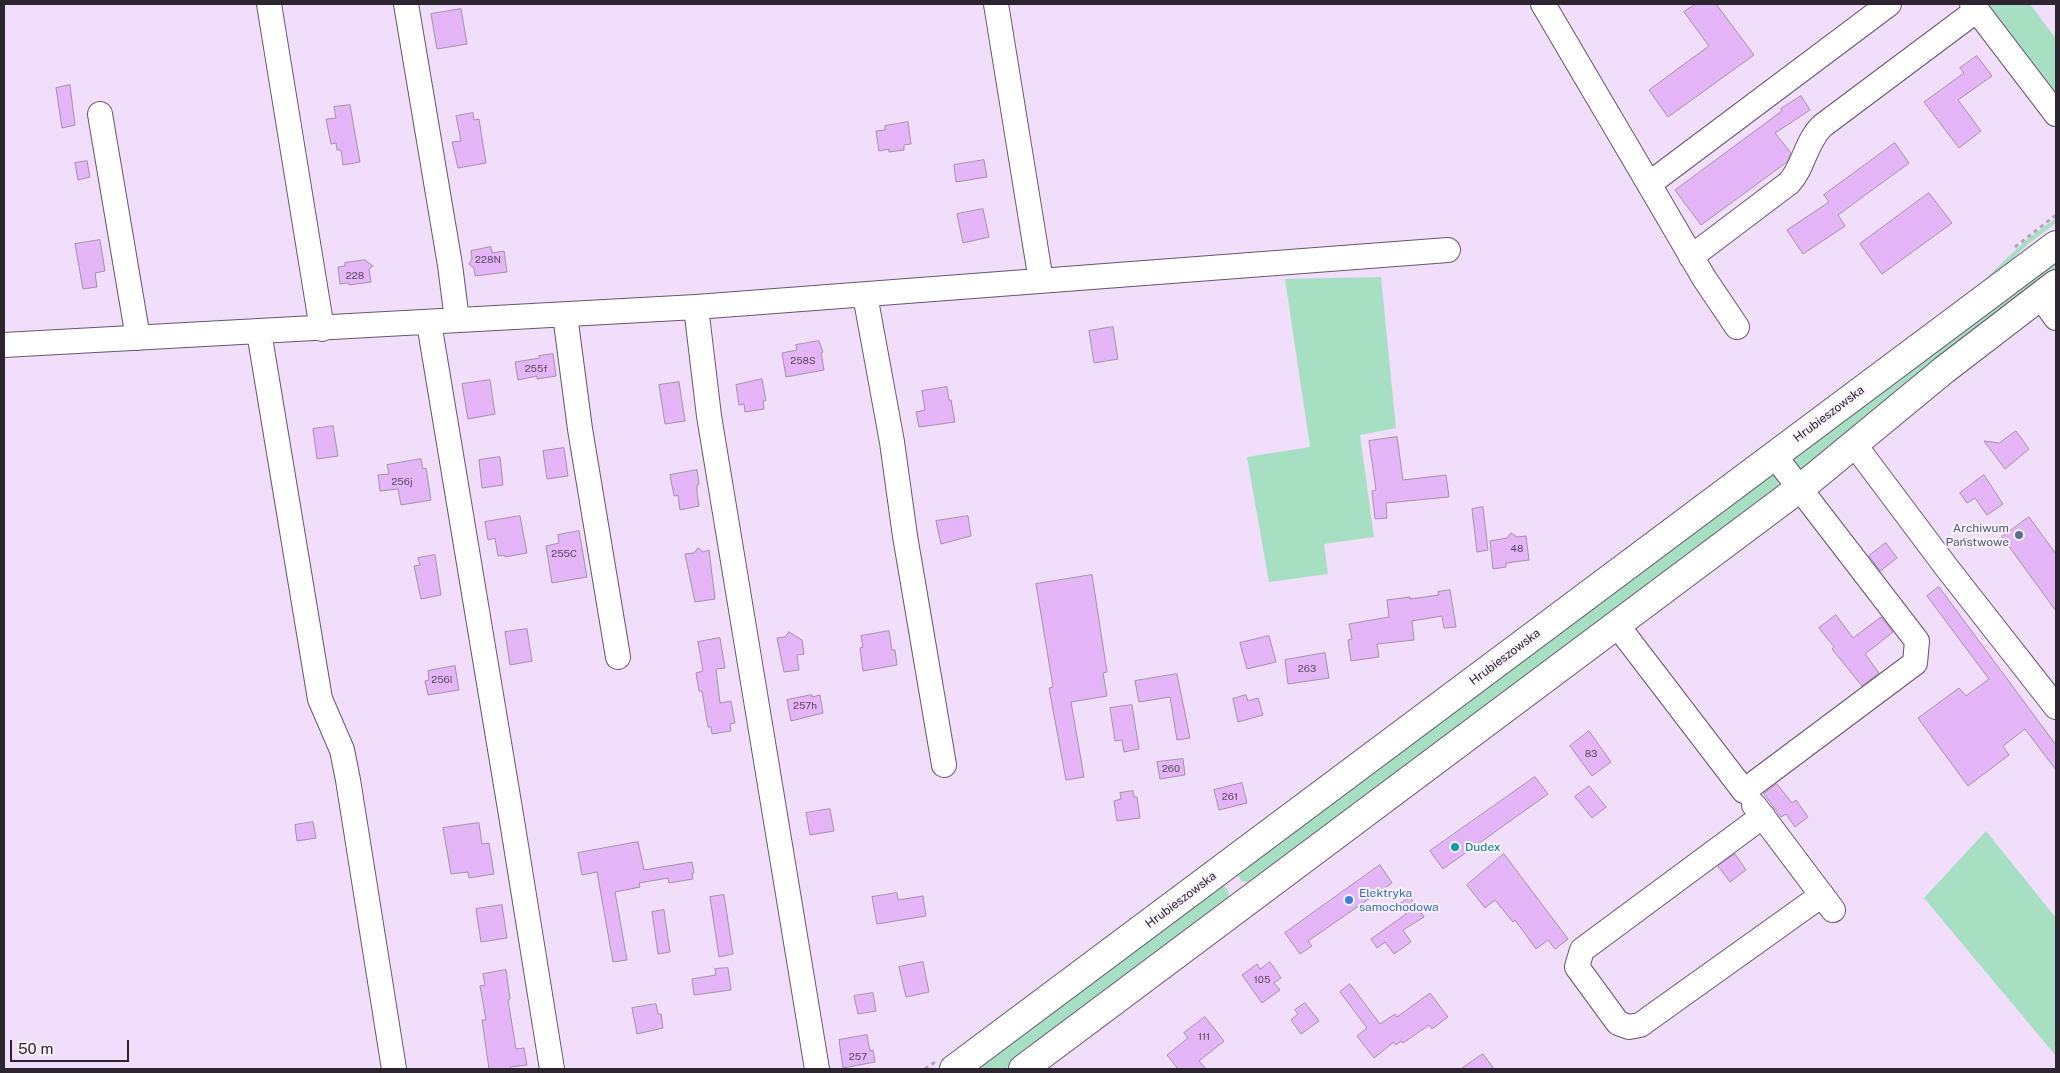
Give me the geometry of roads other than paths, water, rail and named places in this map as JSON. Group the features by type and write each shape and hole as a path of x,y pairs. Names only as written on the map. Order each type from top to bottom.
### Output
{"main road":[{"name":"Hrubieszowska","path":"954,1069 2056,245"},
{"path":"1023,1069 1799,488 1944,370 2048,290"},
{"path":"1222,869 1246,902"}],"street":[{"path":"269,4 322,328"},
{"path":"406,4 450,265 457,320"},
{"path":"996,4 1041,281"},
{"path":"1543,4 1692,257 1737,326"},
{"path":"1649,184 1889,4"},
{"path":"1692,257 1789,183 1795,175 1809,142 1822,126 1975,7 2056,114"},
{"path":"100,114 138,338"},
{"path":"4,345 696,307 1448,250"},
{"path":"2048,290 2056,318"},
{"path":"865,294 892,442 905,536 944,765"},
{"path":"696,307 709,416 817,1069"},
{"path":"565,315 580,428 618,657"},
{"path":"430,323 552,1069"},
{"path":"259,332 320,699 342,750 348,780 394,1069"},
{"path":"1854,444 1947,568 2053,696"},
{"path":"1744,791 1915,663 1916,641 1774,455"},
{"path":"1617,625 1744,791 1763,816 1828,902 1640,1025 1629,1027 1618,1023 1577,967 1582,950 1763,816"}],"place":[{"name":"Archiwum Państwowe","path":"2019,535"},
{"name":"Dudex","path":"1455,847"},
{"name":"Elektryka samochodowa","path":"1349,900"}]}
